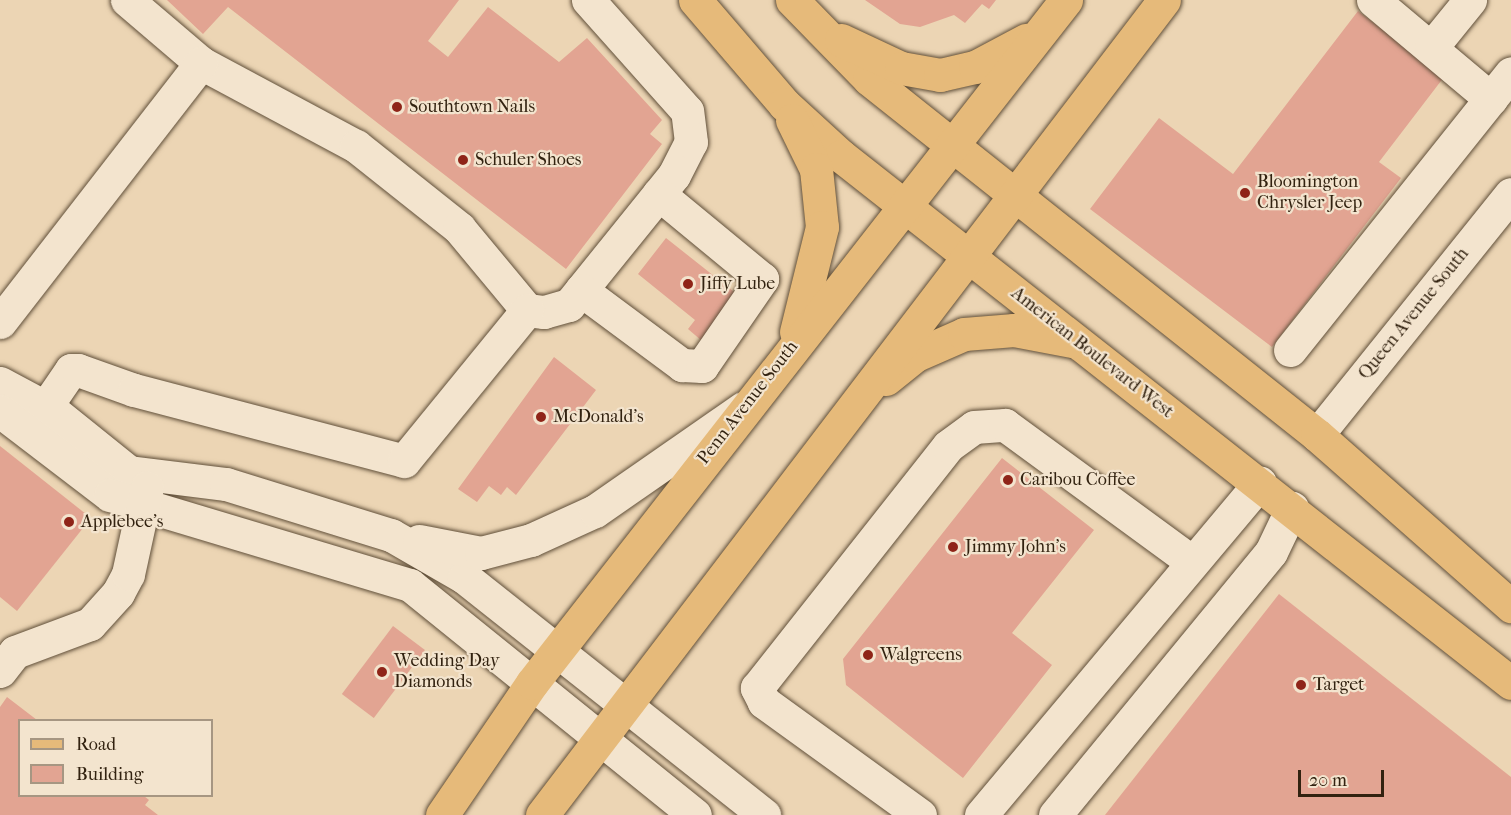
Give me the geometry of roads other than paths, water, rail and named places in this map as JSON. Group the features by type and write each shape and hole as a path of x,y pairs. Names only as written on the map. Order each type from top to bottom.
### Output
{"main road":[{"name":"American Boulevard West","path":"694,0 784,104 902,205 1292,508 1511,683"},
{"path":"792,0 816,28 869,79 1317,435 1511,606"},
{"name":"Penn Avenue South","path":"442,815 532,683 950,143 1066,0"},
{"path":"542,815 1013,192 1164,0"},
{"path":"816,28 901,68 940,75 975,67 1039,33"},
{"path":"784,104 816,169 822,226 793,345"},
{"path":"847,410 914,356 964,334 1014,330 1079,343"}],"street":[{"path":"127,0 201,63 356,146 459,228 527,310 544,312 569,305 659,194 691,142 687,111 588,0"},
{"path":"1373,0 1491,99"},
{"path":"1431,48 1470,0"},
{"path":"0,322 201,63"},
{"path":"1290,350 1511,73"},
{"path":"581,290 682,364 702,366 762,279 659,194"},
{"name":"Queen Avenue South","path":"1317,435 1511,194"},
{"path":"45,408 71,370 78,370 134,390 322,436 404,461 527,310"},
{"path":"0,383 45,408 129,472 146,491 224,525 410,585 695,815"},
{"path":"0,411 110,495 226,484 391,535 481,553 531,540 595,511 745,407"},
{"path":"920,815 764,702 757,688 948,446 974,427 1005,425 1192,562"},
{"path":"981,815 1260,483"},
{"path":"0,671 15,652 70,636 108,606 128,574 146,491"},
{"path":"1055,815 1271,552 1292,508"},
{"path":"391,535 464,577 556,654 764,815"}],"place":[{"name":"Southtown Nails","path":"397,107"},
{"name":"Schuler Shoes","path":"463,160"},
{"name":"Bloomington Chrysler Jeep","path":"1245,193"},
{"name":"Jiffy Lube","path":"688,284"},
{"name":"McDonald's","path":"541,417"},
{"name":"Caribou Coffee","path":"1008,480"},
{"name":"Applebee's","path":"69,522"},
{"name":"Jimmy John's","path":"953,547"},
{"name":"Walgreens","path":"868,655"},
{"name":"Wedding Day Diamonds","path":"382,672"},
{"name":"Target","path":"1301,685"}]}
